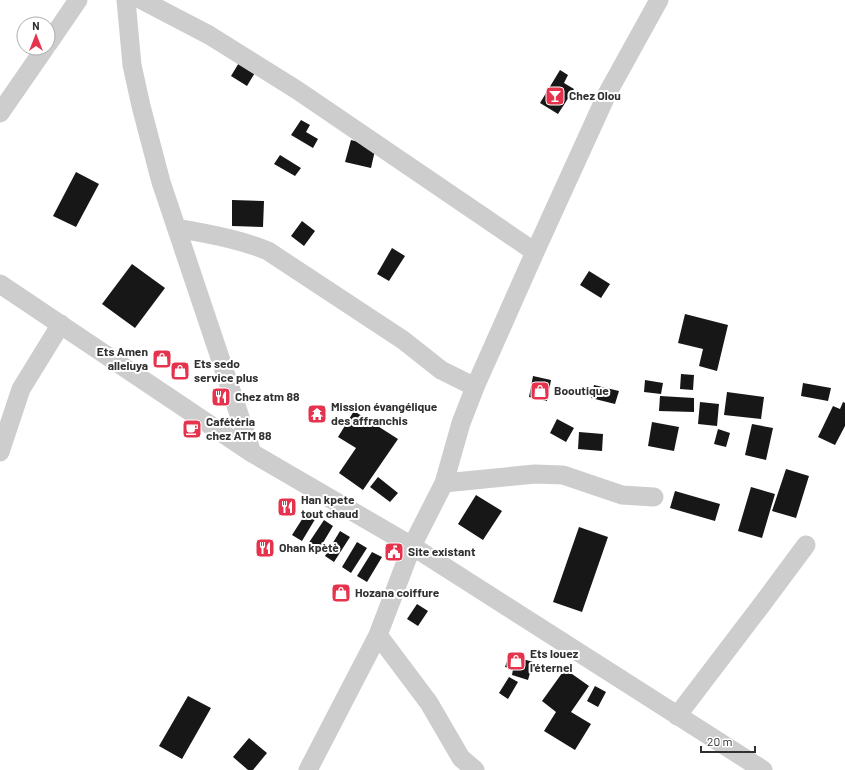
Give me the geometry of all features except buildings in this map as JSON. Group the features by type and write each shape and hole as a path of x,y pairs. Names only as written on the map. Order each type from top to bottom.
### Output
{"street":[{"path":"56,32 78,0"},
{"path":"126,0 132,65 161,182 252,453"},
{"path":"142,0 209,36 297,90 534,252"},
{"path":"308,770 378,635 412,546 444,483 461,423 475,387 534,252 607,94 659,0"},
{"path":"0,113 39,56"},
{"path":"177,228 228,238 268,251 403,340 441,370 475,387"},
{"path":"0,284 252,453 412,546 553,634 762,770"},
{"path":"0,452 5,441 21,389 61,324"},
{"path":"444,483 535,474 562,475 622,495 654,497"},
{"path":"677,716 763,604 806,545"},
{"path":"378,635 429,702 461,758 475,770"}],"place":[{"name":"Chez Olou","path":"555,96"},
{"name":"Ets Amen alleluya","path":"162,359"},
{"name":"Ets sedo service plus","path":"180,371"},
{"name":"Booutique","path":"540,391"},
{"name":"Chez atm 88","path":"221,397"},
{"name":"Mission évangélique des affranchis","path":"317,414"},
{"name":"Cafétéria chez ATM 88","path":"192,429"},
{"name":"Han kpete tout chaud","path":"287,507"},
{"name":"Ohan kpètè","path":"265,548"},
{"name":"Site existant","path":"394,552"},
{"name":"Hozana coiffure","path":"341,593"},
{"name":"Ets louez l'éternel","path":"516,661"}]}
